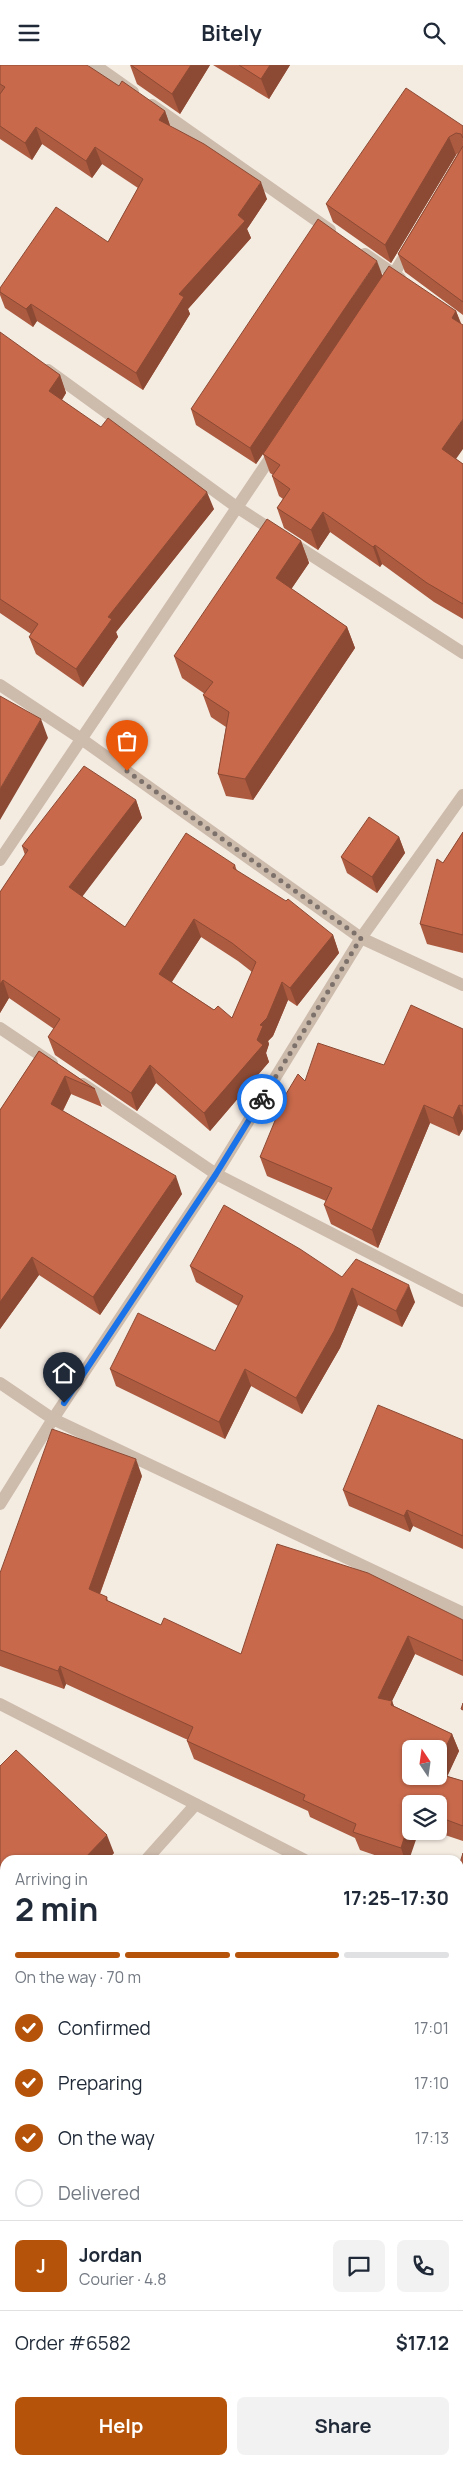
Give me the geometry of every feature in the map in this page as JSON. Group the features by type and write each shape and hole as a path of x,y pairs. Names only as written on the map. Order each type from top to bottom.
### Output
{"street":[{"path":"95,65 338,235"},
{"path":"378,299 414,241"},
{"path":"354,246 409,285"},
{"path":"40,364 238,508 463,653"},
{"path":"0,860 80,738 281,443"},
{"path":"0,685 80,738 361,938 463,985"},
{"path":"0,1504 53,1419 216,1174 361,938 463,795"},
{"path":"0,1028 216,1174 463,1301"},
{"path":"0,1383 53,1419 463,1613"},
{"path":"0,1704 295,1855"},
{"path":"151,1855 196,1805"}],"building":[{"path":"0,65 87,65 119,86 122,81 165,111 159,120 204,144 261,182 238,215 245,221 179,294 184,297 136,373 31,304 26,309 0,292 0,288 56,207 108,242 143,179 95,147 86,161 36,127 25,143 0,126 0,94 5,87 0,84"},
{"path":"131,65 191,65 172,94"},
{"path":"239,65 270,65 261,79"},
{"path":"406,88 463,126 463,138 461,134 456,133 449,137 385,245 326,204"},
{"path":"463,146 463,302 398,254"},
{"path":"318,219 377,261 250,448 191,409"},
{"path":"389,266 456,311 452,318 463,325 463,419 442,449 463,464 463,604 427,583 375,545 373,547 323,512 311,530 277,508 290,489 272,476 280,465 263,454"},
{"path":"0,332 60,375 49,391 101,427 108,418 207,492 108,617 112,619 76,669 29,637 38,624 0,599"},
{"path":"267,519 301,541 276,578 347,627 245,779 218,774 229,712 203,695 213,682 174,656"},
{"path":"0,696 41,719 0,789"},
{"path":"84,766 136,800 69,887 125,927 186,833 235,865 233,868 286,901 288,899 333,935 290,988 282,982 267,1018 260,1025 263,1026 257,1040 263,1045 204,1113 150,1065 131,1093 48,1037 60,1019 3,980 0,984 0,892 28,850 22,846","holes":["194,919 232,943 256,962 232,1018 218,1006 214,1010 159,974"]},
{"path":"369,817 399,837 372,877 341,857"},
{"path":"463,832 463,935 420,924 437,859 443,863"},
{"path":"411,1005 463,1029 463,1106 459,1105 453,1118 424,1105 372,1230 324,1205 332,1188 260,1157 286,1094 298,1074 305,1081 318,1043 384,1065"},
{"path":"39,1051 95,1089 65,1076 51,1104 176,1176 93,1297 32,1257 0,1302 0,1110"},
{"path":"224,1205 300,1249 342,1277 356,1259 409,1285 396,1311 352,1288 334,1331 296,1398 245,1369 219,1422 110,1369 138,1313 215,1351 243,1296 190,1266"},
{"path":"378,1405 463,1440 463,1536 407,1510 404,1516 343,1490"},
{"path":"52,1429 136,1459 89,1589 107,1597 106,1600 161,1625 164,1618 241,1654 277,1544 368,1573 463,1620 463,1661 408,1636 378,1698 392,1701 391,1705 452,1734 448,1743 448,1740 402,1740 402,1785 448,1785 448,1777 463,1781 463,1826 447,1820 447,1795 402,1795 404,1840 401,1848 353,1832 356,1824 303,1800 305,1795 187,1741 193,1727 60,1666 58,1671 0,1650 0,1573"},
{"path":"16,1750 107,1835 88,1855 0,1855 0,1766"}],"way so far":[{"path":"127,771 361,938 262,1099"}],"route":[{"path":"64,1403 216,1174 262,1099"}]}
